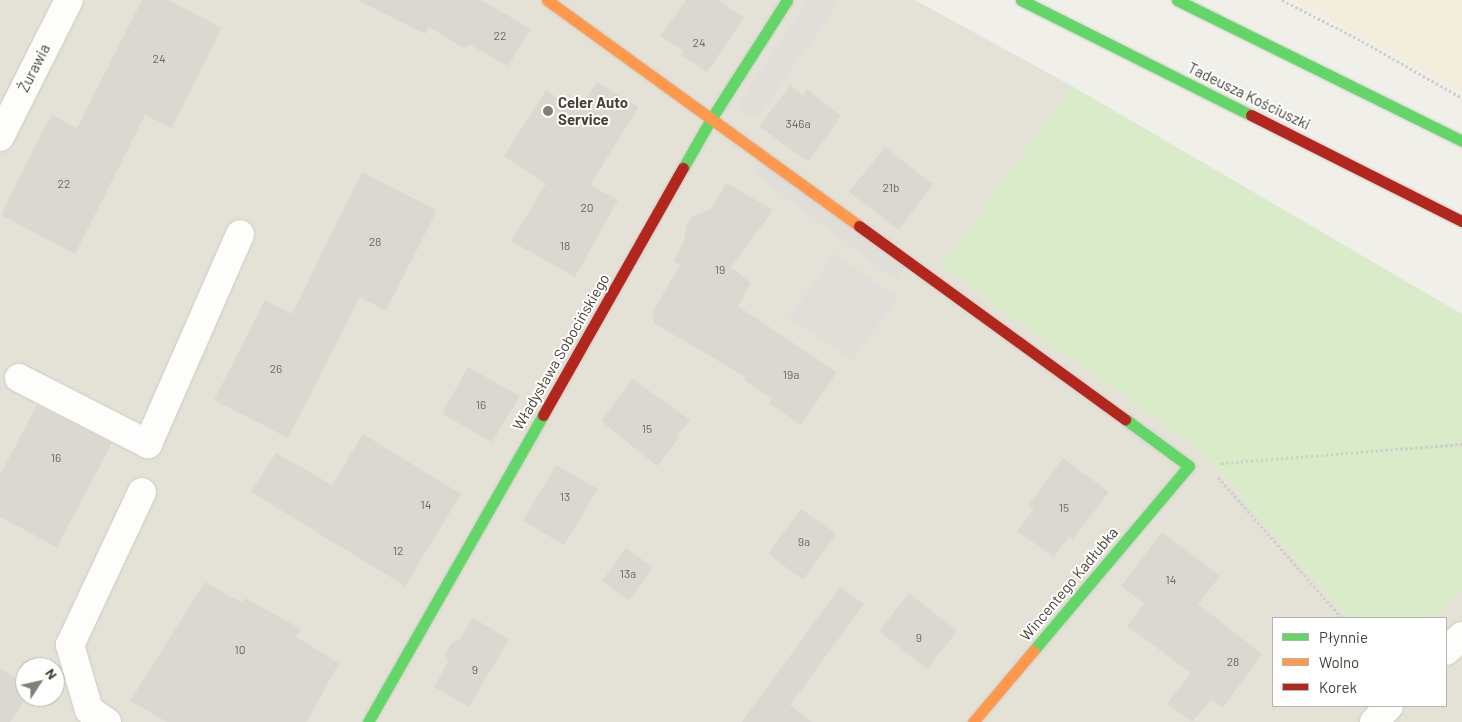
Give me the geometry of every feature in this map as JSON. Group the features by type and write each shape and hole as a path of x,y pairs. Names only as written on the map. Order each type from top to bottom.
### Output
{"street":[{"name":"Żurawia","path":"0,137 69,0"},
{"path":"547,0 1189,466"},
{"name":"Władysława Sobocińskiego","path":"368,722 711,119 787,0"},
{"name":"Tadeusza Kościuszki","path":"1021,0 1462,221"},
{"path":"1177,0 1204,8 1462,142"},
{"path":"18,378 148,444 240,234"},
{"name":"Wincentego Kadłubka","path":"973,722 1189,466"},
{"path":"107,722 89,710 70,645 142,492"},
{"path":"1447,650 1462,636"},
{"path":"1374,722 1388,707"}],"path":[{"path":"1282,0 1362,41 1462,98"},
{"path":"1189,466 1462,444"},
{"path":"1207,464 1341,617"}],"shaded area":[{"path":"0,0 915,0 1072,86 941,267 1199,449 1348,617 1272,617 1272,707 1447,707 1447,617 1434,617 1462,590 1462,722 0,722"},
{"path":"808,0 841,0 756,119 737,108"},
{"path":"1293,0 1462,0 1462,92 1314,10"},
{"path":"762,160 904,267 895,279 752,172"},
{"path":"834,253 897,297 853,361 789,318"}],"green space":[{"path":"1072,86 1462,314 1462,590 1434,617 1348,617 1199,449 941,267"}],"building":[{"path":"142,0 168,0 222,28 172,128 145,115 75,254 1,215 51,115 77,128"},
{"path":"357,0 481,0 531,29 508,66 469,44 466,49 429,27 425,34"},
{"path":"686,0 718,0 744,18 707,72 681,55 683,51 660,36"},
{"path":"597,82 639,107 590,185 618,200 575,277 511,241 546,184 504,156 546,90 578,112"},
{"path":"790,86 803,95 807,89 841,116 808,162 759,126"},
{"path":"885,147 933,184 899,230 849,192"},
{"path":"362,172 437,210 386,311 360,297 288,438 214,400 265,300 292,314"},
{"path":"726,183 773,210 731,267 751,283 738,306 837,372 801,425 769,403 772,399 744,380 746,377 655,324 652,313 680,265 673,261 683,244 687,223 693,216 711,209"},
{"path":"468,367 520,396 492,442 442,414"},
{"path":"633,379 690,420 677,436 679,438 657,466 601,421"},
{"path":"37,405 112,443 57,547 0,517 0,475"},
{"path":"363,434 461,494 405,586 251,492 276,453 332,485"},
{"path":"1063,458 1109,492 1073,539 1069,536 1054,557 1017,531 1034,509 1028,506"},
{"path":"556,465 598,489 564,545 523,521"},
{"path":"801,509 836,534 803,580 768,554"},
{"path":"1162,532 1220,576 1198,604 1262,654 1223,708 1212,699 1192,722 1167,704 1191,673 1127,626 1144,603 1121,586"},
{"path":"626,548 653,567 629,601 602,581"},
{"path":"205,582 242,603 245,598 301,629 296,637 339,663 307,722 167,722 130,701"},
{"path":"840,587 864,604 790,705 812,722 742,722"},
{"path":"909,593 957,631 927,669 879,631"},
{"path":"473,618 509,639 469,707 434,687 448,662 445,654 452,642 459,640"},
{"path":"0,668 15,678 15,707 20,707 10,722 0,722"}],"traffic: fast":[{"path":"683,168 711,119 787,0"},
{"path":"1021,0 1251,115"},
{"path":"1177,0 1462,141"},
{"path":"368,722 543,415"},
{"path":"1033,651 1189,466 1125,419"}],"traffic: slow":[{"path":"547,0 859,226"},
{"path":"973,722 1033,651"}],"traffic: jam":[{"path":"1251,115 1462,221"},
{"path":"543,415 683,168"},
{"path":"859,226 1125,419"}],"place":[{"name":"Celer Auto Service","path":"548,111"}]}
